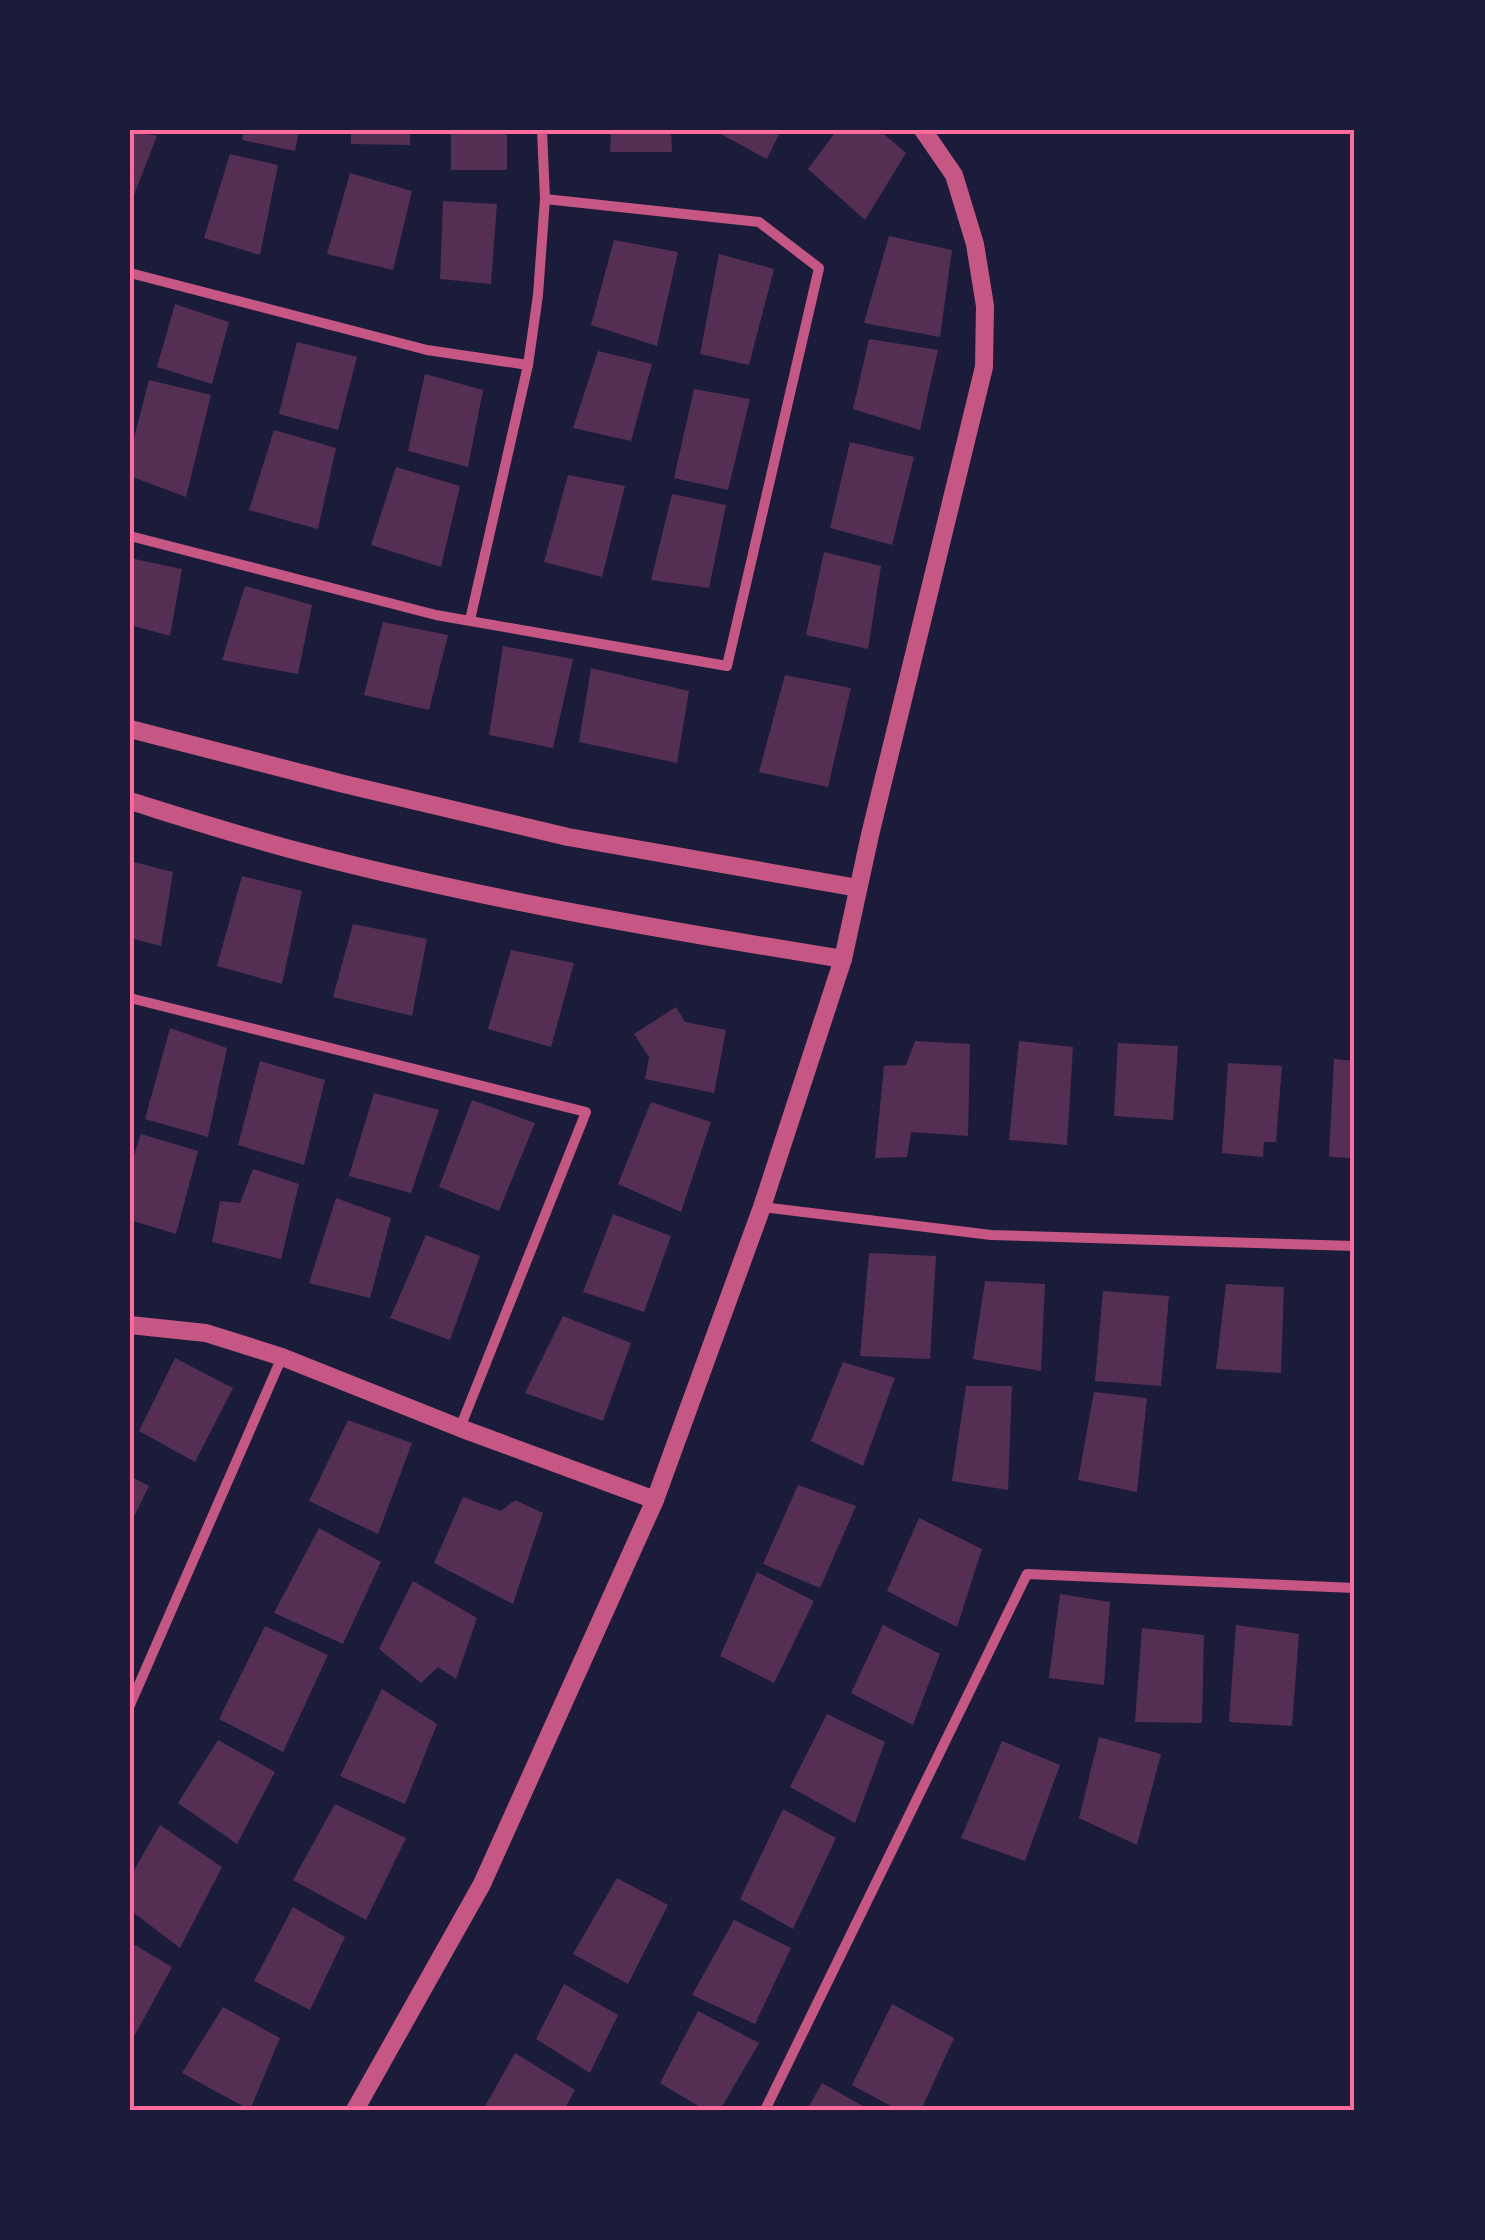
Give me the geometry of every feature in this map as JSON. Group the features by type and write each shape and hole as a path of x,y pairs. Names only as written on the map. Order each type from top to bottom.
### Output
{"street":[{"path":"470,620 528,365 545,199 542,130"},
{"path":"354,2110 482,1884 654,1500 762,1208 843,959 984,368 984,306 975,244 954,175 923,130"},
{"path":"130,536 436,614 727,666 819,268 758,222 545,199"},
{"path":"130,273 427,350 528,365"},
{"path":"130,729 568,837 858,888"},
{"path":"130,802 305,853 496,896 843,959"},
{"path":"130,998 586,1112 460,1428"},
{"path":"762,1208 991,1235 1355,1246"},
{"path":"130,1325 206,1333 282,1357 654,1500"},
{"path":"130,1705 282,1357"},
{"path":"764,2110 1027,1574 1355,1588"}],"building":[{"path":"130,130 157,136 130,205"},
{"path":"244,130 299,130 295,151 242,140"},
{"path":"351,130 410,130 410,145 351,144"},
{"path":"451,130 507,130 507,170 451,170"},
{"path":"611,130 671,130 672,152 610,152"},
{"path":"713,130 781,130 767,159"},
{"path":"837,130 879,130 906,153 865,220 808,169"},
{"path":"230,154 278,165 260,255 204,238"},
{"path":"350,173 412,191 393,270 327,254"},
{"path":"443,201 497,204 491,284 440,279"},
{"path":"889,236 952,250 940,337 864,323"},
{"path":"614,240 678,252 657,346 591,325"},
{"path":"719,254 774,269 749,365 700,354"},
{"path":"175,304 229,322 212,384 157,367"},
{"path":"869,339 938,350 920,430 853,409"},
{"path":"297,342 357,357 338,430 279,414"},
{"path":"598,351 652,364 631,441 573,428"},
{"path":"425,374 483,390 468,467 408,451"},
{"path":"149,380 211,395 186,497 130,476 130,453"},
{"path":"694,389 750,399 728,490 674,478"},
{"path":"274,430 336,448 318,529 249,510"},
{"path":"850,442 914,457 892,545 830,528"},
{"path":"396,467 460,486 441,567 371,545"},
{"path":"568,475 625,486 602,577 544,562"},
{"path":"672,494 726,505 709,588 651,580"},
{"path":"824,552 881,566 868,649 806,635"},
{"path":"130,558 182,569 170,636 130,625"},
{"path":"245,586 312,605 298,674 222,660"},
{"path":"383,622 448,635 429,710 364,695"},
{"path":"503,646 573,659 553,748 489,735"},
{"path":"591,668 689,691 677,763 579,742"},
{"path":"785,675 851,688 828,787 759,772"},
{"path":"130,861 173,872 161,946 130,938"},
{"path":"242,876 302,891 282,984 217,966"},
{"path":"353,924 427,939 412,1016 333,997"},
{"path":"511,950 574,963 551,1047 488,1029"},
{"path":"676,1007 685,1022 726,1030 714,1093 645,1079 649,1057 634,1034"},
{"path":"170,1028 227,1048 208,1137 145,1119"},
{"path":"915,1041 970,1044 968,1136 911,1132 907,1157 875,1158 884,1066 906,1065"},
{"path":"1019,1041 1073,1047 1067,1145 1009,1140"},
{"path":"1118,1043 1178,1046 1173,1120 1114,1116"},
{"path":"1334,1059 1355,1061 1355,1158 1329,1157"},
{"path":"260,1061 325,1080 304,1165 238,1145"},
{"path":"1228,1063 1282,1066 1276,1142 1264,1142 1263,1157 1222,1153"},
{"path":"374,1093 439,1110 411,1193 349,1176"},
{"path":"472,1100 535,1123 499,1211 439,1187"},
{"path":"651,1102 711,1122 681,1212 618,1184"},
{"path":"141,1134 198,1151 176,1234 130,1220 130,1167"},
{"path":"253,1169 299,1184 281,1259 212,1242 220,1201 240,1203"},
{"path":"336,1198 391,1218 370,1298 309,1283"},
{"path":"613,1214 671,1236 644,1312 583,1292"},
{"path":"426,1235 480,1256 450,1340 390,1318"},
{"path":"869,1253 936,1256 930,1359 860,1356"},
{"path":"985,1281 1045,1284 1041,1371 973,1359"},
{"path":"1226,1284 1284,1287 1281,1373 1216,1369"},
{"path":"1103,1291 1169,1296 1161,1386 1095,1381"},
{"path":"563,1316 631,1343 603,1421 525,1393"},
{"path":"175,1358 233,1388 195,1462 139,1431"},
{"path":"843,1362 895,1378 863,1466 811,1441"},
{"path":"966,1386 1012,1386 1008,1490 952,1481"},
{"path":"1094,1392 1147,1398 1137,1492 1078,1480"},
{"path":"348,1420 412,1443 378,1534 309,1501"},
{"path":"130,1476 149,1486 130,1525"},
{"path":"798,1485 856,1506 820,1588 763,1564"},
{"path":"463,1497 501,1511 515,1500 543,1513 513,1604 434,1563"},
{"path":"919,1518 982,1549 957,1627 887,1591"},
{"path":"319,1528 381,1562 343,1644 274,1613"},
{"path":"757,1572 814,1601 774,1683 720,1656"},
{"path":"413,1581 477,1618 456,1679 438,1667 421,1683 379,1649"},
{"path":"1060,1594 1110,1602 1104,1685 1049,1678"},
{"path":"883,1625 940,1654 913,1725 851,1693"},
{"path":"1236,1625 1299,1634 1292,1726 1229,1722"},
{"path":"265,1626 328,1655 283,1752 219,1719"},
{"path":"1142,1628 1204,1635 1202,1723 1135,1722"},
{"path":"382,1689 437,1724 405,1804 340,1776"},
{"path":"827,1714 885,1742 855,1823 790,1787"},
{"path":"1099,1737 1161,1754 1137,1845 1079,1818"},
{"path":"218,1740 275,1772 237,1844 178,1803"},
{"path":"1002,1741 1060,1765 1025,1861 961,1838"},
{"path":"335,1804 406,1838 366,1920 293,1880"},
{"path":"783,1809 836,1838 793,1929 740,1899"},
{"path":"160,1825 222,1867 180,1948 130,1910 130,1877"},
{"path":"617,1878 668,1905 628,1984 573,1954"},
{"path":"293,1907 345,1937 310,2010 254,1981"},
{"path":"734,1920 791,1948 755,2024 692,1995"},
{"path":"130,1942 172,1967 130,2044"},
{"path":"564,1984 618,2015 590,2073 536,2039"},
{"path":"892,2004 954,2038 921,2110 898,2110 852,2085"},
{"path":"223,2007 280,2038 250,2110 182,2073"},
{"path":"698,2011 759,2043 720,2110 705,2110 660,2083"},
{"path":"515,2053 575,2090 564,2110 483,2110"},
{"path":"822,2083 870,2110 807,2110"}]}
